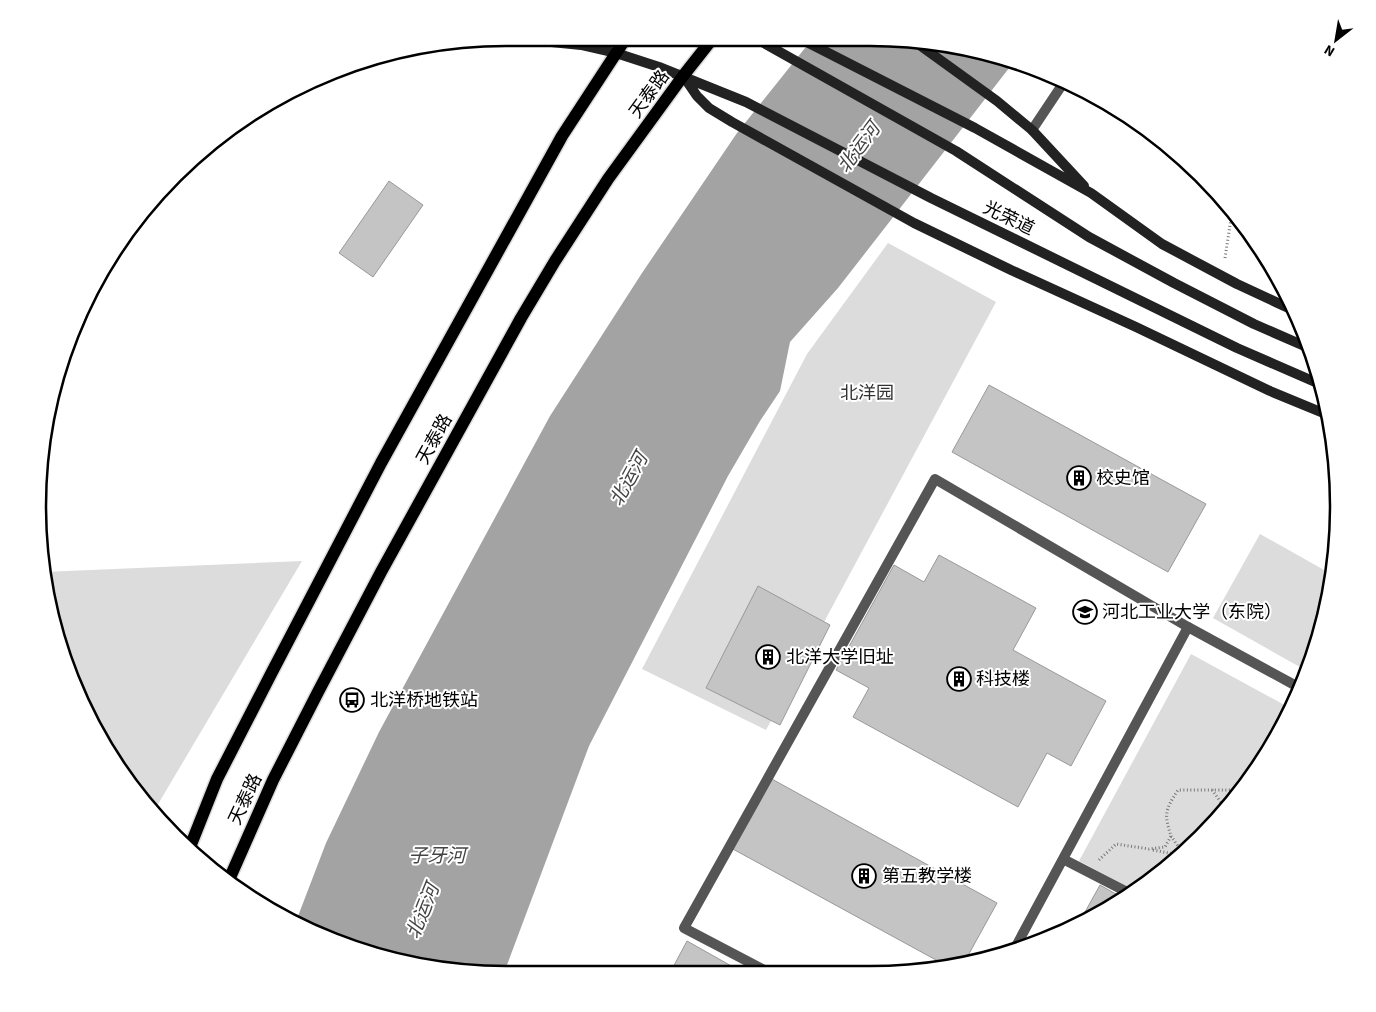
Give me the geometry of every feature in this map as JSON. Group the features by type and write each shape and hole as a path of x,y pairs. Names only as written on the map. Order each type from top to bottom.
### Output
{"main road":[{"name":"光荣道","path":"585,46 616,53 683,76 746,102 931,198 1237,348 1312,381"},
{"name":"天泰路","path":"192,842 217,779 381,463 539,176 562,136 621,46"},
{"name":"天泰路","path":"231,875 273,780 318,692 381,572 521,318 608,179 707,46"},
{"name":"光荣道","path":"768,46 956,152 1089,237 1183,288 1254,324 1300,344"},
{"path":"816,46 975,128 1091,193 1162,244 1283,305"},
{"path":"926,50 997,101 1032,130 1091,193"},
{"path":"683,76 697,96 710,108 914,223 1010,270 1136,326 1270,391 1320,412"}],"street":[{"path":"1032,130 1060,88"},
{"path":"757,966 684,928 935,479 1188,627 1294,685"},
{"path":"1019,941 1188,627"},
{"path":"1063,859 1122,890"}],"path":[{"path":"1222,276 1231,221"},
{"path":"1178,847 1171,836 1166,821 1168,805 1178,790 1232,790"},
{"path":"1212,790 1221,803"},
{"path":"1149,850 1166,847 1171,836"},
{"path":"1088,872 1116,844 1171,854"}],"green space":[{"name":"北洋园","path":"888,243 996,302 766,730 642,669 807,354"},
{"path":"1260,534 1325,571 1314,625 1300,667 1213,618"},
{"path":"302,561 157,806 141,786 108,736 81,682 62,625 51,572"},
{"path":"1191,654 1284,705 1268,736 1235,786 1195,831 1150,871 1127,886 1079,861"}],"water":[{"name":"子牙河","path":"807,46 870,46 930,50 960,55 1009,68 838,288 790,342 780,391 728,476 589,746 507,966 446,962 387,950 330,931 298,916 326,843 379,732 550,416 642,273 737,133"}],"building":[{"path":"389,181 423,205 373,277 339,253"},
{"name":"校史馆","path":"989,385 1206,504 1168,572 952,452"},
{"name":"科技楼","path":"939,555 1036,608 1013,650 1106,701 1071,766 1047,753 1018,807 853,717 869,688 836,670 894,565 924,582"},
{"name":"北洋大学旧址","path":"758,586 830,625 780,725 706,688"},
{"name":"第五教学楼","path":"770,778 997,903 968,955 937,961 731,848"},
{"path":"1100,885 1116,894 1100,904 1085,912"},
{"path":"687,941 731,966 674,966"}],"place":[{"name":"校史馆","path":"1079,478"},
{"name":"河北工业大学（东院）","path":"1085,612"},
{"name":"北洋大学旧址","path":"768,657"},
{"name":"科技楼","path":"959,679"},
{"name":"北洋桥地铁站","path":"352,700"},
{"name":"第五教学楼","path":"864,876"}],"water label":[{"name":"北运河","path":"858,147"},
{"name":"北运河","path":"628,479"},
{"name":"北运河","path":"422,911"}]}
